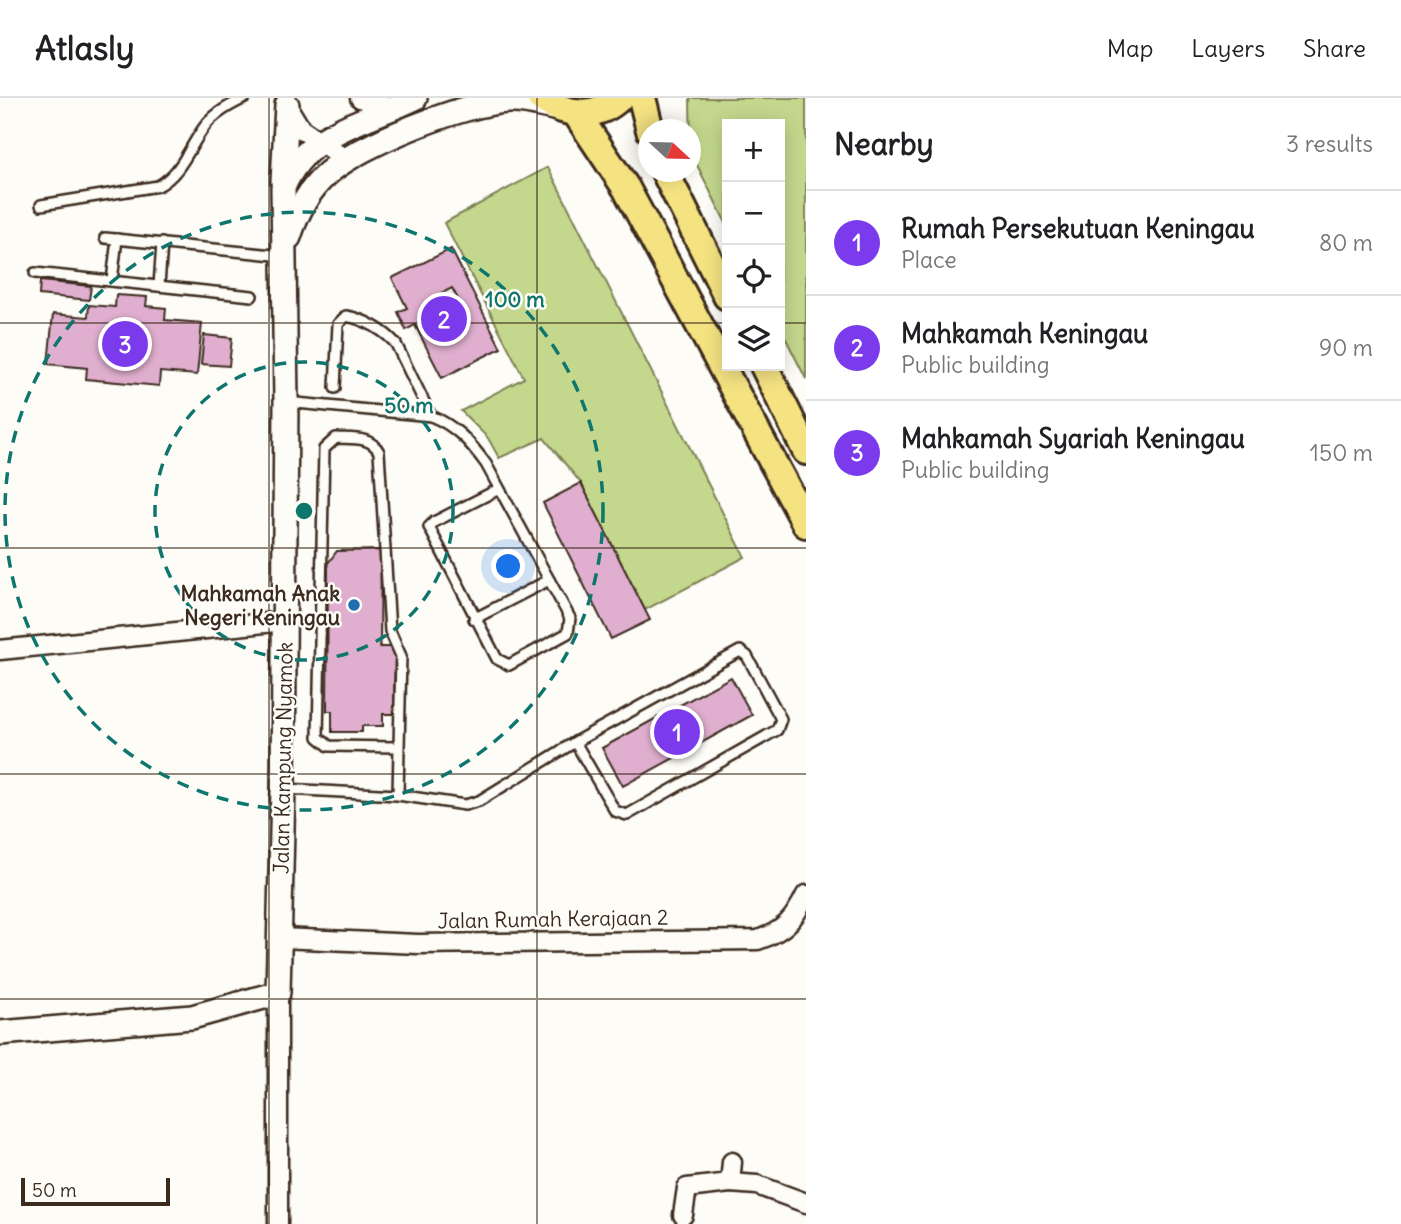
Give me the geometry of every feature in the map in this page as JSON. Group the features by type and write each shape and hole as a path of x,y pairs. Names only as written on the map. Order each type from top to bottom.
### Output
{"main road":[{"path":"558,107 596,112 619,98"},
{"path":"642,98 647,119"},
{"path":"558,107 626,188 806,524"},
{"path":"670,182 722,286"},
{"path":"766,371 806,451"}],"street":[{"path":"363,98 394,108"},
{"path":"283,188 293,165 317,142 415,98"},
{"path":"285,101 301,129 348,161"},
{"name":"Jalan Kampung Nyamok","path":"278,1224 278,993 285,621 285,101"},
{"name":"Jalan Kampung Nyamok","path":"285,253 303,202 328,173 348,161 402,133 479,105 521,101 558,107"},
{"path":"0,650 285,621"},
{"name":"Jalan Rumah Kerajaan 2","path":"280,938 418,944 758,940 778,933 790,923 806,895"},
{"path":"0,1033 192,1017 278,993"},
{"path":"730,1184 732,1163"},
{"path":"683,1215 687,1188 730,1184 757,1185 806,1203"}],"lane":[{"path":"41,205 158,186 171,179 207,123 226,107 245,98"},
{"path":"105,238 285,253"},
{"path":"112,281 117,239"},
{"path":"159,286 162,243"},
{"path":"35,273 252,296"},
{"path":"335,388 338,324 340,319 346,316 355,317 387,334 396,344 431,416"},
{"path":"286,402 431,416 457,430 470,441 486,464 570,618 568,633 509,665 497,659 474,619 429,527 499,489"},
{"path":"397,747 329,746 318,737 324,449 336,438 367,440 376,445 379,452 390,631 401,656 398,796"},
{"path":"474,619 549,580"},
{"path":"283,789 398,796 465,805 491,794 575,742 740,651 747,656 781,719 777,730 627,815 615,811 575,742"}],"green space":[{"path":"690,98 806,98 806,379 785,337 785,119 722,119 722,215 701,173 701,119 690,119"},
{"path":"548,167 745,557 645,610 581,483 544,438 499,458 488,438 461,411 524,378 444,223"}],"building":[{"path":"451,249 501,348 442,378 415,325 406,330 398,312 407,308 392,278","holes":["452,288 460,303 444,311 436,296"]},
{"path":"40,281 91,286 89,300 39,295"},
{"path":"116,295 147,297 146,306 166,308 165,320 202,323 197,375 160,372 159,386 86,379 87,368 48,364 53,314 88,317 89,305 115,307"},
{"path":"204,335 232,338 229,366 201,364"},
{"path":"581,483 650,620 611,639 543,503"},
{"name":"Mahkamah Anak Negeri Keningau","path":"381,550 380,647 395,647 394,714 383,714 383,726 362,726 362,732 332,732 332,711 327,711 328,563 337,551"},
{"path":"731,677 752,715 623,786 602,748"}],"place":[{"name":"Mahkamah Keningau","path":"444,319"},
{"name":"Mahkamah Syariah Keningau","path":"125,344"},
{"name":"Mahkamah Anak Negeri Keningau","path":"354,605"},
{"name":"Rumah Persekutuan Keningau","path":"677,732"}]}
